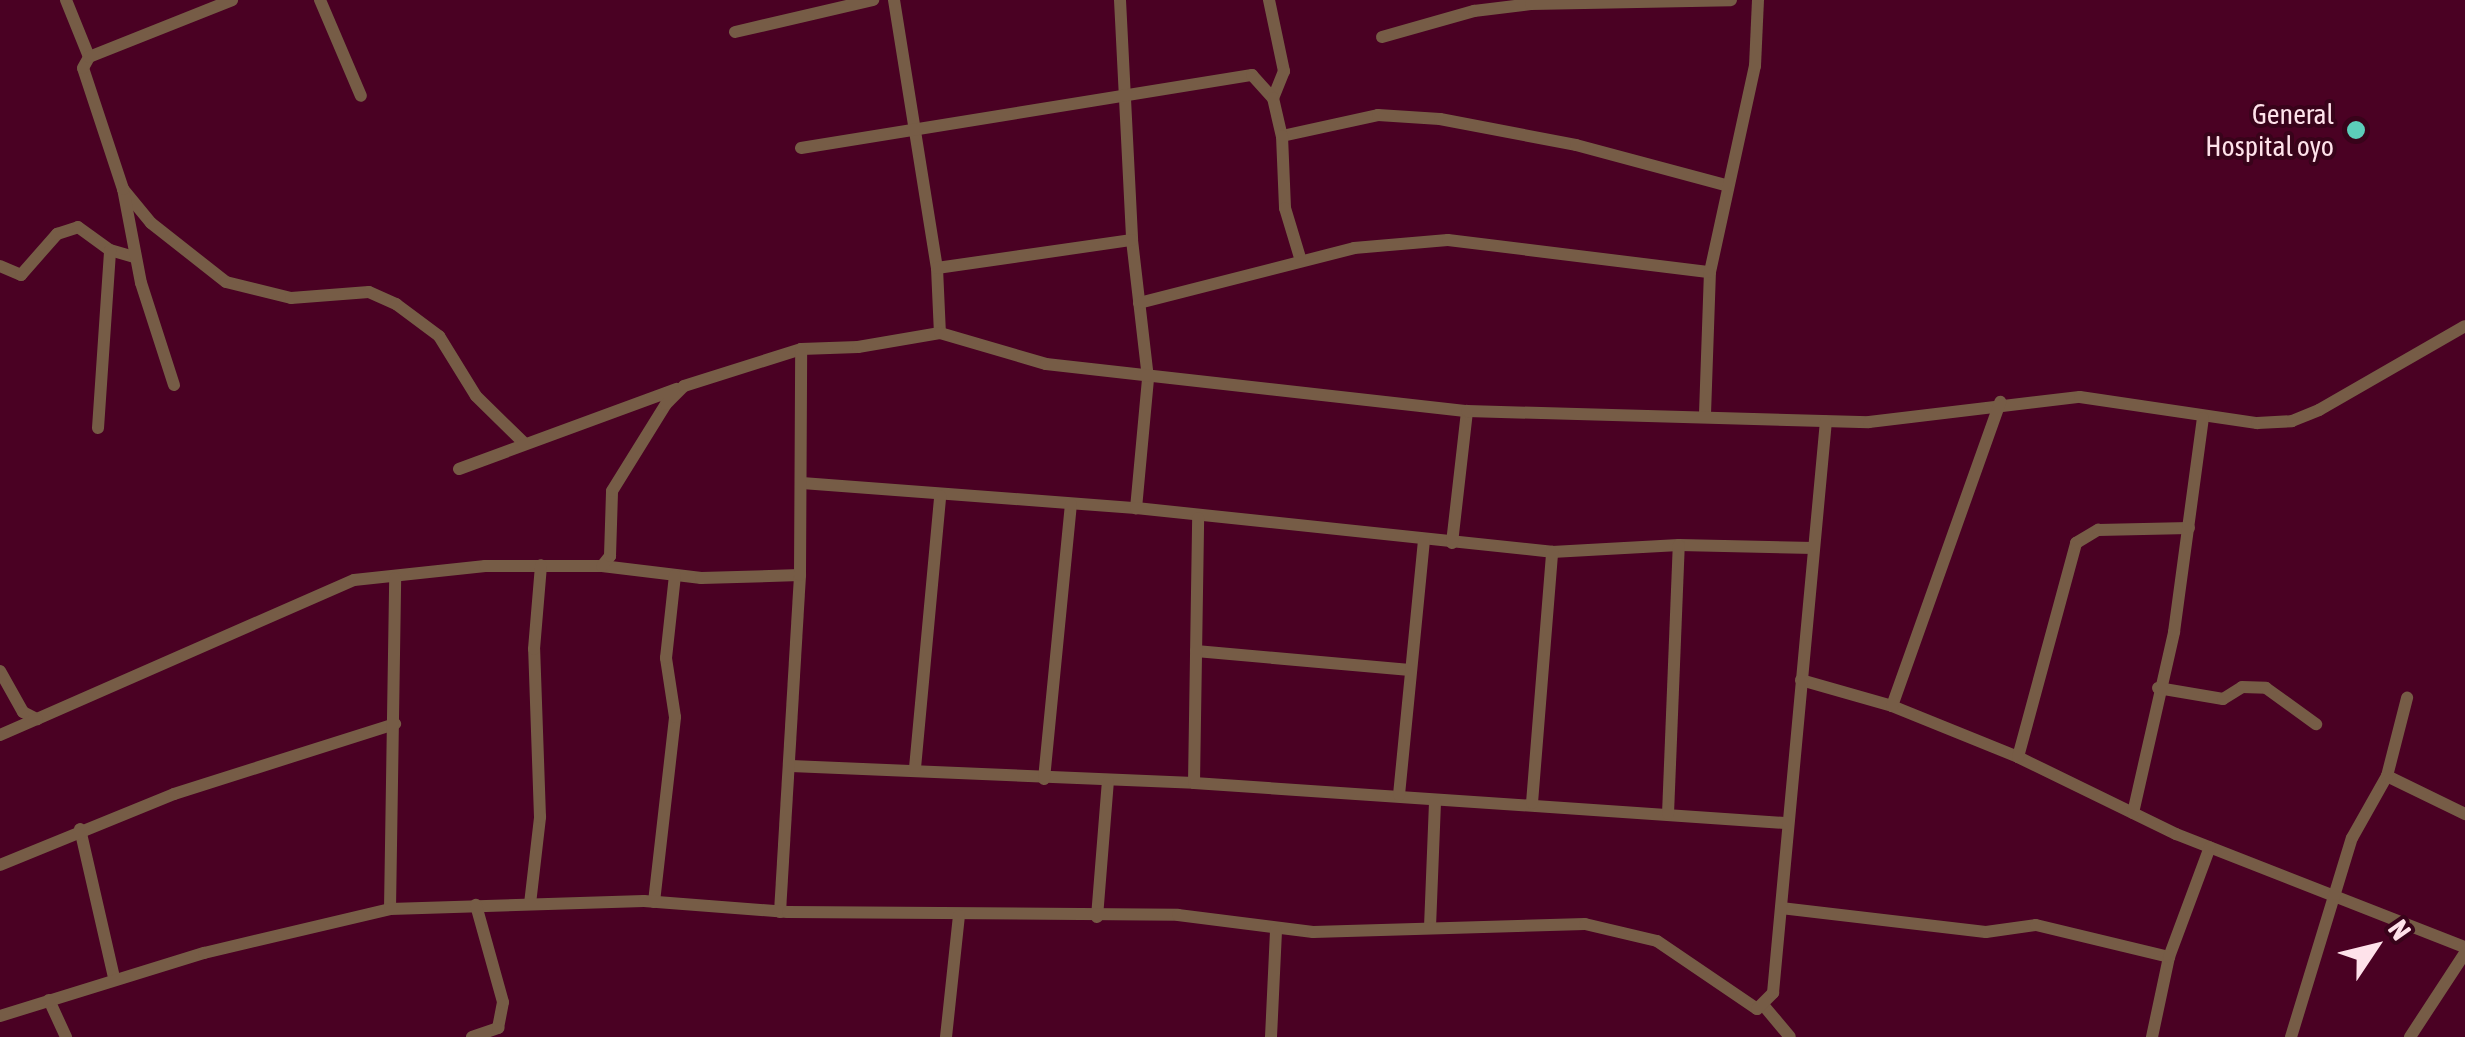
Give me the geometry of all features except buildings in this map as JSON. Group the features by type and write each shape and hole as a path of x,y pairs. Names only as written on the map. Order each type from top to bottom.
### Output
{"street":[{"path":"66,0 88,56"},
{"path":"174,384 135,257 123,190 82,68 88,56 232,0"},
{"path":"320,0 362,96"},
{"path":"735,32 872,0"},
{"path":"894,0 936,268 940,332"},
{"path":"1120,0 1132,240 1148,379 1136,508"},
{"path":"1269,0 1284,71 1272,98"},
{"path":"1382,37 1474,10 1530,4 1731,0"},
{"path":"1704,414 1710,272 1725,185 1754,66 1758,0"},
{"path":"801,148 1125,100 1252,75 1272,98 1282,136 1285,208 1302,261"},
{"path":"1282,136 1378,115 1440,119 1576,145 1725,185"},
{"path":"123,190 151,222 226,282 303,299 369,292 396,304 439,336 476,396 524,443"},
{"path":"0,266 16,276 26,273 67,228 90,233 110,250 135,257"},
{"path":"936,268 1132,240"},
{"path":"1139,302 1354,248 1448,240 1710,272"},
{"path":"98,428 110,250"},
{"path":"459,469 684,386 801,348 858,347 940,332 1046,364 1148,379 1466,411 1704,414 1869,422 2000,402 2101,398 2203,418 2292,421 2465,326"},
{"path":"780,912 800,575 801,348"},
{"path":"602,566 610,556 612,490 684,386"},
{"path":"1892,706 2000,402"},
{"path":"1452,543 1466,411"},
{"path":"2133,812 2158,688 2174,632 2203,418"},
{"path":"0,1016 114,978 390,909 654,902 780,912 1178,915 1276,930 1606,926 1657,941 1750,1008 1764,1006 1772,994 1785,823 1826,421"},
{"path":"802,482 940,496 1136,508 1198,518 1552,552 1679,545 1814,548"},
{"path":"915,768 940,496"},
{"path":"1044,779 1071,504"},
{"path":"1194,783 1198,518"},
{"path":"2018,757 2076,543 2098,530 2189,528"},
{"path":"1399,795 1408,670 1424,540"},
{"path":"1668,814 1679,545"},
{"path":"1532,804 1552,552"},
{"path":"0,735 354,580 541,565 602,566 675,576 800,575"},
{"path":"530,904 540,817 534,649 541,565"},
{"path":"654,902 674,717 666,658 675,576"},
{"path":"390,909 395,578"},
{"path":"1196,651 1408,670"},
{"path":"0,671 23,712 37,719"},
{"path":"1801,680 1892,706 2018,757 2210,847 2333,893 2465,950 2410,1037"},
{"path":"2158,688 2223,699 2242,687 2266,688 2316,724"},
{"path":"2291,1037 2333,893 2352,838 2387,776 2407,698"},
{"path":"0,865 80,830 395,724"},
{"path":"791,766 915,768 1044,779 1194,783 1785,823"},
{"path":"2387,776 2465,814"},
{"path":"1097,917 1108,782"},
{"path":"1430,927 1435,801"},
{"path":"80,830 114,978"},
{"path":"2152,1037 2169,956 2210,847"},
{"path":"472,1037 498,1028 503,1002 476,905"},
{"path":"1781,908 1986,932 2036,925 2169,956"},
{"path":"946,1037 959,916"},
{"path":"1271,1037 1276,930"},
{"path":"49,1000 66,1037"},
{"path":"1764,1006 1790,1037"}],"place":[{"name":"General Hospital oyo","path":"2356,130"}]}
